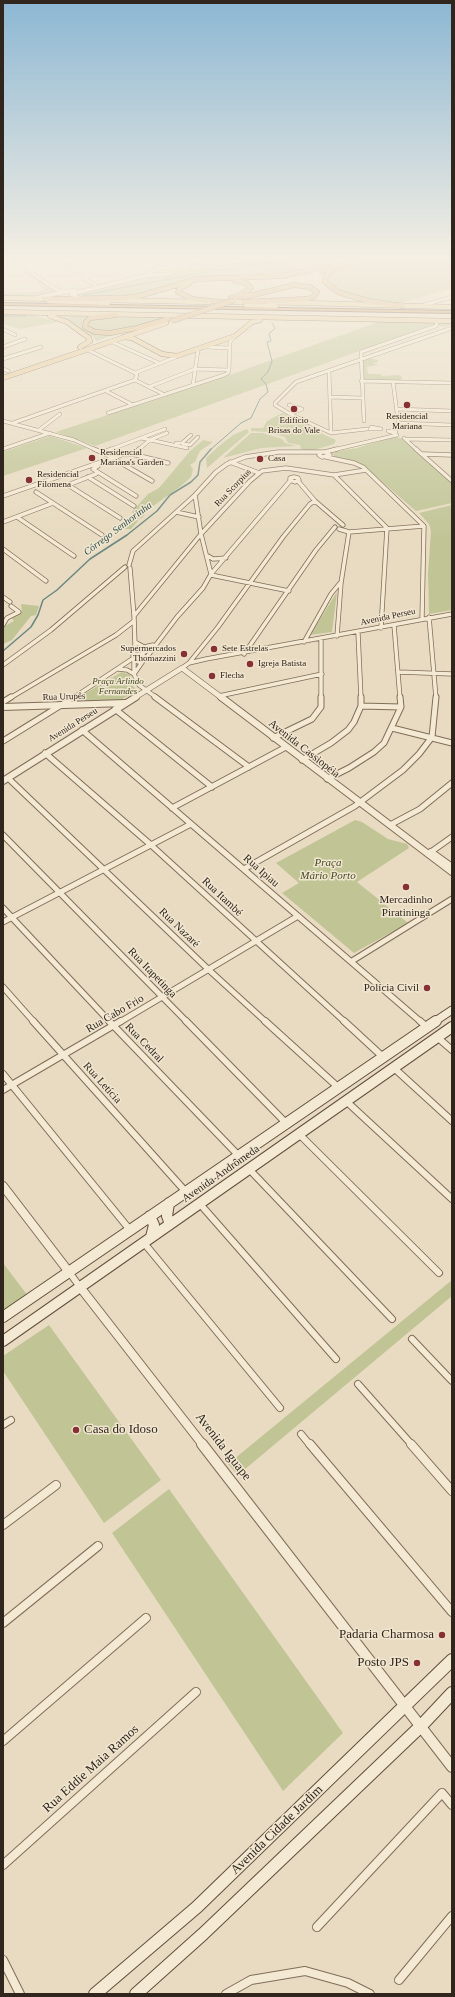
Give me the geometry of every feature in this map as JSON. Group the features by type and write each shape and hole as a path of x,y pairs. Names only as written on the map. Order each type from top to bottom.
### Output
{"main road":[{"path":"4,371 64,353"},
{"path":"3,378 69,353"},
{"path":"160,353 177,356 187,353"},
{"name":"Avenida Andrômeda","path":"3,1321 7,1315 150,1216 452,1011"},
{"name":"Avenida Andrômeda","path":"3,1341 452,1026"},
{"path":"360,1073 372,1083"},
{"path":"169,1203 167,1216 170,1224"},
{"path":"148,1240 154,1225 150,1216"},
{"name":"Avenida Cidade Jardim","path":"95,1994 197,1907 452,1660"},
{"name":"Avenida Cidade Jardim","path":"136,1994 203,1934 421,1726 452,1693"}],"street":[{"path":"3,359 21,353"},
{"path":"97,353 135,373"},
{"path":"137,353 158,363"},
{"path":"193,386 197,353"},
{"path":"108,413 224,375 228,373 229,370 230,353"},
{"path":"360,353 364,421 367,427"},
{"path":"380,353 296,382 275,405 290,414 330,433 360,430 367,427 397,433 405,438 452,481"},
{"path":"135,373 176,357"},
{"path":"149,387 195,369 229,370"},
{"path":"329,371 330,433"},
{"path":"135,373 137,375 135,380"},
{"path":"13,423 135,380 165,395"},
{"path":"361,382 452,383"},
{"path":"325,455 337,450 391,436 397,433 399,428 393,382"},
{"path":"106,391 133,405"},
{"path":"330,397 362,398"},
{"path":"289,405 302,409 290,414"},
{"path":"397,409 452,411"},
{"path":"39,430 60,414"},
{"path":"3,421 74,440 104,452 152,481"},
{"path":"398,423 452,424"},
{"path":"3,496 60,476 134,453 150,440 166,431 141,438 104,452"},
{"path":"3,449 50,433"},
{"path":"180,443 191,435"},
{"path":"166,444 180,443 190,445 198,437"},
{"path":"141,438 187,448"},
{"path":"405,438 452,440"},
{"path":"134,453 168,463"},
{"path":"137,660 134,636 133,602 128,567 133,551 195,495 216,472 230,462 245,457 262,454 304,453 325,455 334,459 354,463 366,470 424,526 422,619"},
{"path":"423,454 452,455"},
{"path":"115,459 94,467 93,469 136,496"},
{"path":"230,462 259,473"},
{"name":"Rua Scorpius","path":"134,616 201,534 259,473 280,468 299,469 334,475 366,470"},
{"path":"3,741 118,669 137,660 153,648 202,588 211,574 227,558 299,469"},
{"path":"96,474 68,484 120,518"},
{"path":"334,475 387,528 380,628"},
{"path":"60,476 72,483"},
{"path":"88,477 134,506"},
{"path":"294,477 298,478 298,481 315,501 330,512 349,532 341,583 337,636"},
{"path":"290,481 298,481"},
{"path":"36,492 102,535"},
{"path":"195,495 201,534 208,556 211,574"},
{"path":"187,666 310,504 315,501"},
{"path":"3,522 53,503"},
{"path":"176,512 199,517"},
{"path":"330,512 337,527 349,532 424,526"},
{"path":"16,517 74,556"},
{"path":"244,654 316,550 337,527 344,526"},
{"path":"3,549 46,581"},
{"path":"208,556 213,559 227,558"},
{"path":"3,665 51,630 128,567"},
{"path":"211,574 289,591"},
{"path":"304,641 331,594 341,583"},
{"path":"3,597 19,612 7,618 3,625"},
{"path":"133,602 146,602"},
{"path":"3,604 10,604"},
{"name":"Avenida Perseu","path":"6,779 106,714 187,666 207,660 289,644 299,645 304,643 304,641 452,614"},
{"path":"244,869 359,803 403,770 419,754 432,737 436,703 435,673 429,617"},
{"path":"3,702 116,635 134,621"},
{"path":"327,779 349,768 374,752 384,743 392,728 401,707 394,625"},
{"path":"116,635 128,632 134,636"},
{"path":"302,760 331,743 348,730 354,722 361,706 358,632"},
{"path":"273,738 312,719 320,707 322,674 321,638"},
{"path":"135,644 144,647 157,643"},
{"path":"135,644 140,654"},
{"path":"153,648 140,654 137,660 134,674 137,682 249,767"},
{"path":"200,649 201,654 207,660"},
{"path":"134,674 140,654"},
{"name":"Avenida Cassiopéia","path":"187,666 219,696 273,738 390,826 417,844 452,872"},
{"path":"118,669 127,670 134,674"},
{"path":"399,672 452,674"},
{"path":"219,696 322,674"},
{"name":"Rua Urupês","path":"3,707 101,705 125,703"},
{"path":"101,705 106,714"},
{"path":"361,706 401,707"},
{"path":"115,710 212,787"},
{"path":"392,728 452,743"},
{"name":"Rua Ipiau","path":"82,730 427,1027"},
{"path":"172,808 286,748"},
{"name":"Rua Itambé","path":"45,753 151,845 255,942 383,1057"},
{"name":"Rua Nazaré","path":"6,779 104,869 209,970 339,1088"},
{"path":"390,826 420,809 452,782"},
{"path":"3,922 190,824"},
{"name":"Rua Itapetinga","path":"3,835 287,1124"},
{"path":"429,853 452,837"},
{"name":"Avenida Cassiopéia","path":"429,853 452,867"},
{"path":"352,961 452,899"},
{"name":"Rua Cedral","path":"3,908 239,1156"},
{"name":"Rua Cabo Frio","path":"3,1090 162,998 298,916"},
{"name":"Rua Letícia","path":"3,987 186,1192"},
{"path":"437,1037 452,1050"},
{"path":"394,1068 452,1121"},
{"path":"3,1074 130,1230"},
{"path":"346,1101 452,1199"},
{"path":"299,1134 440,1273"},
{"path":"249,1169 392,1319"},
{"name":"Avenida Iguape","path":"3,1186 452,1767"},
{"path":"200,1204 336,1359"},
{"path":"148,1240 280,1408"},
{"path":"412,1339 452,1381"},
{"path":"358,1384 452,1491"},
{"path":"3,1426 11,1420"},
{"path":"301,1434 452,1612"},
{"path":"3,1525 56,1485"},
{"path":"3,1622 98,1546"},
{"path":"3,1741 146,1618"},
{"name":"Rua Eddie Maia Ramos","path":"3,1866 196,1692"},
{"path":"317,1927 442,1792 452,1805"},
{"path":"399,1980 452,1916"},
{"path":"3,1960 20,1994"},
{"path":"226,1994 251,1980 279,1974 305,1972 348,1983 370,1994"}],"green space":[{"path":"291,353 353,353 95,446 56,432"},
{"path":"368,358 378,360 378,362 373,363 378,365 367,367 368,374 381,374 382,376 399,375 402,377 401,381 362,380 361,361"},
{"path":"282,413 311,426 318,432 336,440 334,444 310,451 301,449 300,445 288,443 285,437 266,432 251,431 251,428 263,428 267,421"},
{"path":"247,429 249,432 207,468 206,458 233,435"},
{"path":"251,433 263,433 282,439 285,443 296,446 261,448 223,458"},
{"path":"50,436 87,448 3,476 3,452"},
{"path":"393,437 402,438 452,483 452,503 416,511 367,469 334,456 333,453 357,448"},
{"path":"203,440 213,442 200,451 195,462 190,465 193,469 191,477 149,509 142,518 137,519 138,521 131,529 117,529 120,523 132,519 130,517 134,514 132,512 148,494 159,488 190,451"},
{"path":"452,505 452,610 429,614 428,573 431,531 429,524 419,513"},
{"path":"337,592 332,632 310,635"},
{"path":"21,604 39,606 36,615 31,616 12,640 3,644 3,627 14,621 11,617 22,611"},
{"name":"Praça Arlindo Fernandes","path":"122,672 130,675 132,685 137,690 119,701 70,702"},
{"name":"Praça Mário Porto","path":"355,820 362,822 388,839 407,844 409,848 357,882 408,923 354,953 282,893 299,883 276,863"},
{"path":"3,1263 28,1296 3,1314"},
{"path":"452,1280 452,1296 238,1475 228,1464"},
{"path":"49,1325 161,1480 104,1523 3,1371 3,1356"},
{"path":"169,1489 343,1733 283,1791 112,1533"}],"waterway":[{"name":"Córrego Senhorinha","path":"211,449 241,423 251,418 260,399 268,392 266,384 261,379 268,372 272,361 270,353"},
{"name":"Córrego Senhorinha","path":"3,651 31,627 38,615 43,600 57,590 90,559 127,535 157,511 170,495 191,482 198,475 200,462 211,449"}],"place":[{"name":"Residencial Mariana","path":"407,405"},
{"name":"Edifício Brisas do Vale","path":"294,409"},
{"name":"Residencial Mariana's Garden","path":"92,458"},
{"name":"Casa","path":"260,459"},
{"name":"Residencial Filomena","path":"29,480"},
{"name":"Sete Estrelas","path":"214,649"},
{"name":"Supermercados Thomazzini","path":"184,654"},
{"name":"Igreja Batista","path":"250,664"},
{"name":"Flecha","path":"212,676"},
{"name":"Mercadinho Piratininga","path":"406,887"},
{"name":"Polícia Civil","path":"427,988"},
{"name":"Casa do Idoso","path":"76,1430"},
{"name":"Padaria Charmosa","path":"442,1635"},
{"name":"Posto JPS","path":"417,1663"}]}
